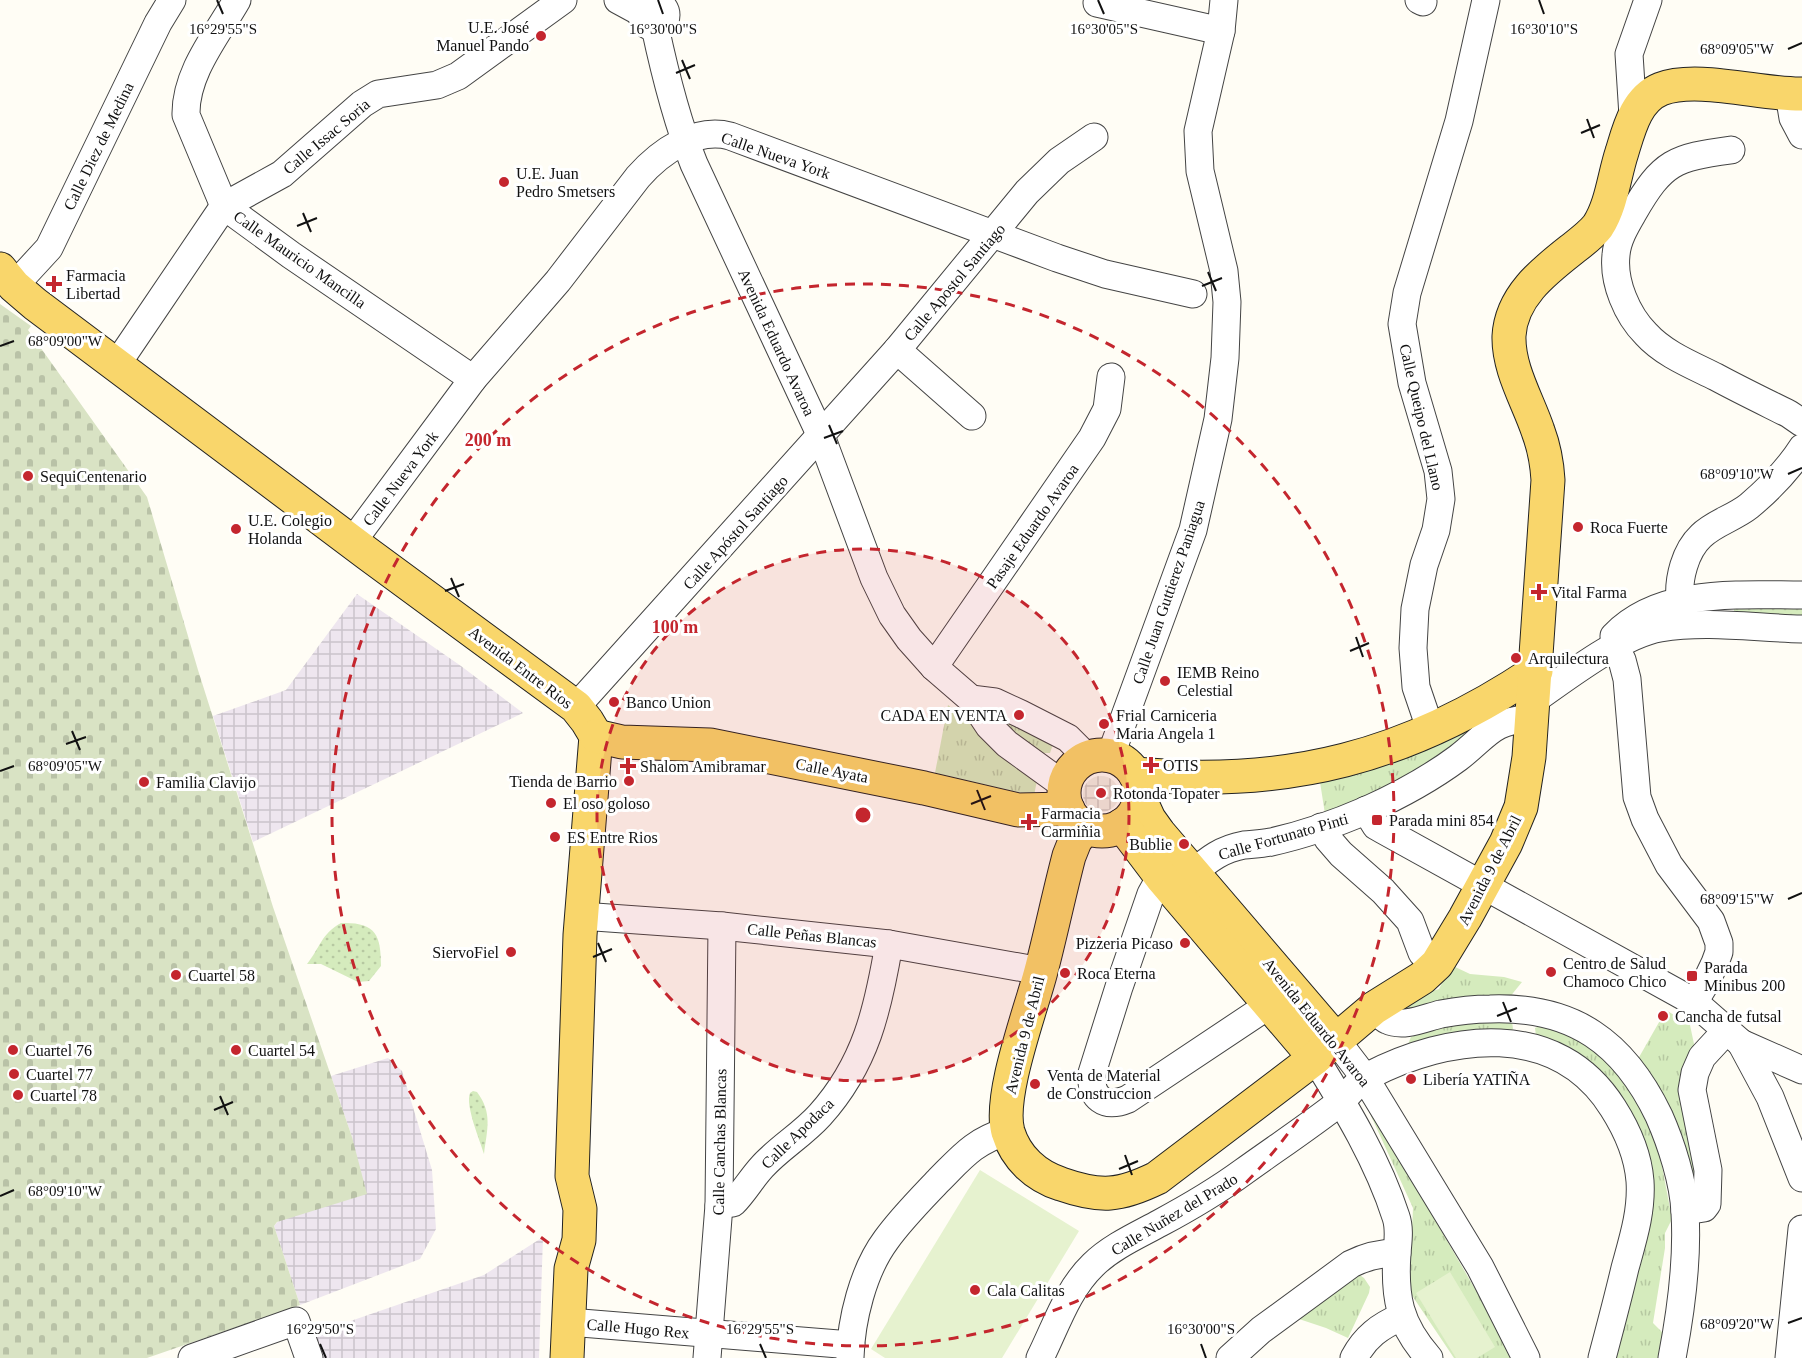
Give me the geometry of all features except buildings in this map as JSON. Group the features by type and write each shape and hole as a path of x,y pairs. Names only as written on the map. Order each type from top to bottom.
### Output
{"main road":[{"name":"Avenida 9 de Abril","path":"1117,772 1070,773 1075,841 1069,856 1041,971 1010,1082 1006,1109 1008,1131 1018,1154 1031,1169 1052,1181 1096,1194 1118,1193 1157,1178 1325,1049 1374,1008 1422,978 1437,964 1506,843 1521,807 1529,758 1548,510 1547,459 1510,353 1510,325 1516,308 1546,269 1585,239 1597,226 1606,208 1634,116 1649,97 1662,89 1683,85 1729,86 1795,94"},
{"name":"Avenida Entre Rios","path":"7,277 35,304 576,708 596,736"},
{"path":"1122,825 1134,813 1117,772 1177,778 1263,776 1320,767 1376,752 1431,731 1498,696 1534,697"},
{"path":"567,1358 571,1269 579,1240 580,1209 572,1176 581,916 596,736"},
{"name":"Calle Ayata","path":"596,736 622,742 710,745 924,788 1018,810 1072,807 1104,831 1122,825"},
{"name":"Avenida Eduardo Avaroa","path":"1117,772 1149,819 1178,876 1269,1005 1325,1049"},
{"name":"Avenida Eduardo Avaroa","path":"1122,825 1178,876 1325,1049"}],"street":[{"name":"Calle Diez de Medina","path":"7,277 49,249 158,23 172,0"},
{"name":"Calle Mauricio Mancilla","path":"237,0 198,67 186,100 186,115 224,206 291,255 473,379"},
{"name":"Calle Issac Soria","path":"117,364 224,206 282,174 362,104 378,94 437,85 458,76 563,0"},
{"path":"618,0 659,9"},
{"name":"Calle Juan Guttierez Paniagua","path":"1117,772 1193,530 1218,419 1225,358 1227,302 1224,271 1197,150 1205,95 1221,31 1224,0"},
{"name":"Calle Queipo del Llano","path":"1431,731 1416,687 1413,648 1415,609 1424,565 1436,530 1441,499 1438,471 1412,383 1402,324 1407,293 1459,121 1486,0"},
{"path":"1634,116 1629,54 1648,0"},
{"path":"1097,3 1221,31"},
{"name":"Avenida Eduardo Avaroa","path":"659,9 666,83 685,141 702,183 821,436 874,578 892,615 909,639 934,667 971,699 989,726 1072,807"},
{"path":"1795,94 1793,118 1802,135"},
{"name":"Calle Nueva York","path":"352,542 473,379 558,281 651,162 685,141 705,134 729,136 993,235 1105,274 1193,294"},
{"name":"Calle Apostol Santiago","path":"821,436 897,350 1027,192 1051,169 1094,137"},
{"path":"1731,150 1680,159 1662,171 1628,221 1620,240 1616,254 1618,284 1631,315 1647,336 1661,347 1683,361 1790,414 1802,423"},
{"path":"897,350 972,416"},
{"name":"Pasaje Eduardo Avaroa","path":"934,667 1092,438 1107,409 1111,377"},
{"name":"Calle Apóstol Santiago","path":"576,708 821,436"},
{"path":"1680,600 1679,589 1685,562 1701,536 1748,507 1777,479 1802,448"},
{"path":"1694,1002 1716,963 1719,943 1711,921 1669,865 1645,819 1637,797 1627,679 1622,660 1615,648 1614,636 1633,620 1654,609 1680,600 1802,595"},
{"path":"1717,625 1718,597"},
{"path":"1534,697 1592,660 1642,634 1659,628 1717,625 1802,629"},
{"name":"Calle Fortunato Pinti","path":"1178,876 1228,849 1270,842 1321,827 1366,810 1458,758 1489,731 1504,722 1515,719 1534,697"},
{"name":"Avenida Eduardo Avaroa","path":"971,699 995,702 1049,728 1068,738 1079,749 1117,772"},
{"path":"1366,810 1376,825 1383,830 1694,1002 1734,1037 1802,1070"},
{"path":"1321,827 1341,854 1383,891 1410,921 1422,953 1437,964"},
{"path":"1178,876 1156,885 1151,894 1092,1073 1091,1085 1094,1093 1101,1100 1110,1102 1119,1102 1128,1098 1269,1005"},
{"name":"Calle Peñas Blancas","path":"581,916 722,926 889,944 1041,971"},
{"name":"Calle Canchas Blancas","path":"708,1346 720,1205 722,926"},
{"name":"Calle Apodaca","path":"720,1205 733,1203 762,1167 819,1116 836,1096 869,1037 889,944"},
{"path":"1374,1008 1386,1020 1398,1023 1464,1011 1492,1009 1526,1010 1552,1015 1591,1032 1626,1062 1650,1098 1665,1130 1674,1156 1685,1212 1680,1314 1672,1358"},
{"path":"1520,1044 1526,1010"},
{"path":"1734,1037 1770,1097 1802,1179"},
{"path":"1685,1212 1704,1208 1707,1204 1708,1170 1692,1090 1695,1073 1702,1057 1734,1037"},
{"path":"1365,1078 1415,1055 1473,1043 1520,1044 1542,1050 1568,1062 1591,1079 1623,1125 1634,1153 1640,1179 1640,1208 1602,1358"},
{"name":"Avenida Eduardo Avaroa","path":"1325,1049 1365,1078 1480,1267 1526,1358"},
{"name":"Avenida Eduardo Avaroa","path":"1325,1049 1342,1101 1385,1185 1397,1220 1399,1236 1396,1296 1401,1317 1415,1342 1429,1358"},
{"name":"Calle Nuñez del Prado","path":"1040,1358 1057,1318 1093,1264 1124,1243 1229,1182 1342,1101 1365,1078"},
{"path":"850,1352 858,1307 869,1270 884,1241 912,1208 978,1143 1008,1131"},
{"path":"1789,1358 1802,1229"},
{"path":"1230,1358 1261,1330 1351,1264 1365,1256 1397,1253"},
{"path":"1354,1358 1372,1334 1383,1325 1401,1317"},
{"path":"192,1358 296,1321 309,1358"},
{"name":"Calle Hugo Rex","path":"569,1322 708,1346 850,1352"}],"shaded area":[{"path":"357,594 461,666 523,713 253,842 213,716 286,690"},
{"name":"Rotonda Topater","path":"1101,776 1113,782 1119,794 1113,806 1101,812 1089,806 1083,794 1089,782"},
{"path":"388,1058 402,1071 432,1170 436,1229 420,1259 300,1305 274,1226 352,1137 331,1076"},
{"path":"543,1237 539,1358 319,1358 310,1335 484,1275"}],"green space":[{"path":"0,304 31,326 28,330 147,497 198,670 273,907 352,1137 367,1194 277,1222 274,1226 300,1305 147,1358 0,1358"},
{"path":"1802,605 1802,619 1734,615 1734,606"},
{"path":"979,704 1053,744 1050,753 1041,753"},
{"path":"948,705 1038,775 1034,796 935,773"},
{"path":"1478,722 1483,727 1384,795 1325,814 1320,782 1381,764"},
{"path":"341,923 353,923 369,928 378,939 381,966 369,981 358,982 321,964 307,964 329,932"},
{"path":"1451,965 1470,974 1504,977 1522,982 1505,1003 1406,1012 1399,1008 1413,997 1439,989"},
{"path":"1666,1010 1690,1025 1694,1044 1690,1068 1702,1176 1692,1177 1638,1059"},
{"path":"1512,1021 1513,1029 1506,1035 1413,1049 1408,1044 1411,1037 1449,1022"},
{"path":"1542,1025 1583,1040 1628,1079 1657,1140 1672,1219 1665,1233 1665,1248 1653,1323 1668,1338 1664,1358 1613,1358 1642,1144 1536,1036 1535,1028"},
{"path":"1370,1091 1435,1220 1515,1358 1454,1358 1409,1291 1413,1208 1362,1096"},
{"path":"477,1092 482,1100 487,1115 484,1154 470,1106 470,1093"},
{"name":"Cala Calitas","path":"980,1170 1079,1231 1002,1358 885,1358 871,1349"},
{"path":"1450,1272 1495,1347 1477,1358 1456,1358 1416,1293"},
{"path":"1357,1273 1370,1287 1348,1338 1299,1319 1351,1275"}],"place":[{"name":"U.E. José Manuel Pando","path":"541,36"},
{"name":"U.E. Juan Pedro Smetsers","path":"504,182"},
{"name":"Farmacia Libertad","path":"54,284"},
{"name":"SequiCentenario","path":"28,476"},
{"name":"Roca Fuerte","path":"1578,527"},
{"name":"U.E. Colegio Holanda","path":"236,529"},
{"name":"Vital Farma","path":"1539,592"},
{"name":"Arquilectura","path":"1516,658"},
{"name":"IEMB Reino Celestial","path":"1165,681"},
{"name":"Banco Union","path":"614,702"},
{"name":"CADA EN VENTA","path":"1019,715"},
{"name":"Frial Carniceria Maria Angela 1","path":"1104,724"},
{"name":"OTIS","path":"1151,765"},
{"name":"Shalom Amibramar","path":"628,766"},
{"name":"Tienda de Barrio","path":"629,781"},
{"name":"Familia Clavijo","path":"144,782"},
{"name":"Rotonda Topater","path":"1101,793"},
{"name":"El oso goloso","path":"551,803"},
{"name":"Parada mini 854","path":"1377,820"},
{"name":"Farmacia Carmiñia","path":"1029,822"},
{"name":"ES Entre Rios","path":"555,837"},
{"name":"Bublie","path":"1184,844"},
{"name":"Pizzeria Picaso","path":"1185,943"},
{"name":"SiervoFiel","path":"511,952"},
{"name":"Centro de Salud Chamoco Chico","path":"1551,972"},
{"name":"Roca Eterna","path":"1065,973"},
{"name":"Cuartel 58","path":"176,975"},
{"name":"Parada Minibus 200","path":"1692,976"},
{"name":"Cancha de futsal","path":"1663,1016"},
{"name":"Cuartel 76","path":"13,1050"},
{"name":"Cuartel 54","path":"236,1050"},
{"name":"Cuartel 77","path":"14,1074"},
{"name":"Libería YATIÑA","path":"1411,1079"},
{"name":"Venta de Material de Construccion","path":"1035,1084"},
{"name":"Cuartel 78","path":"18,1095"},
{"name":"Cala Calitas","path":"975,1290"}]}
